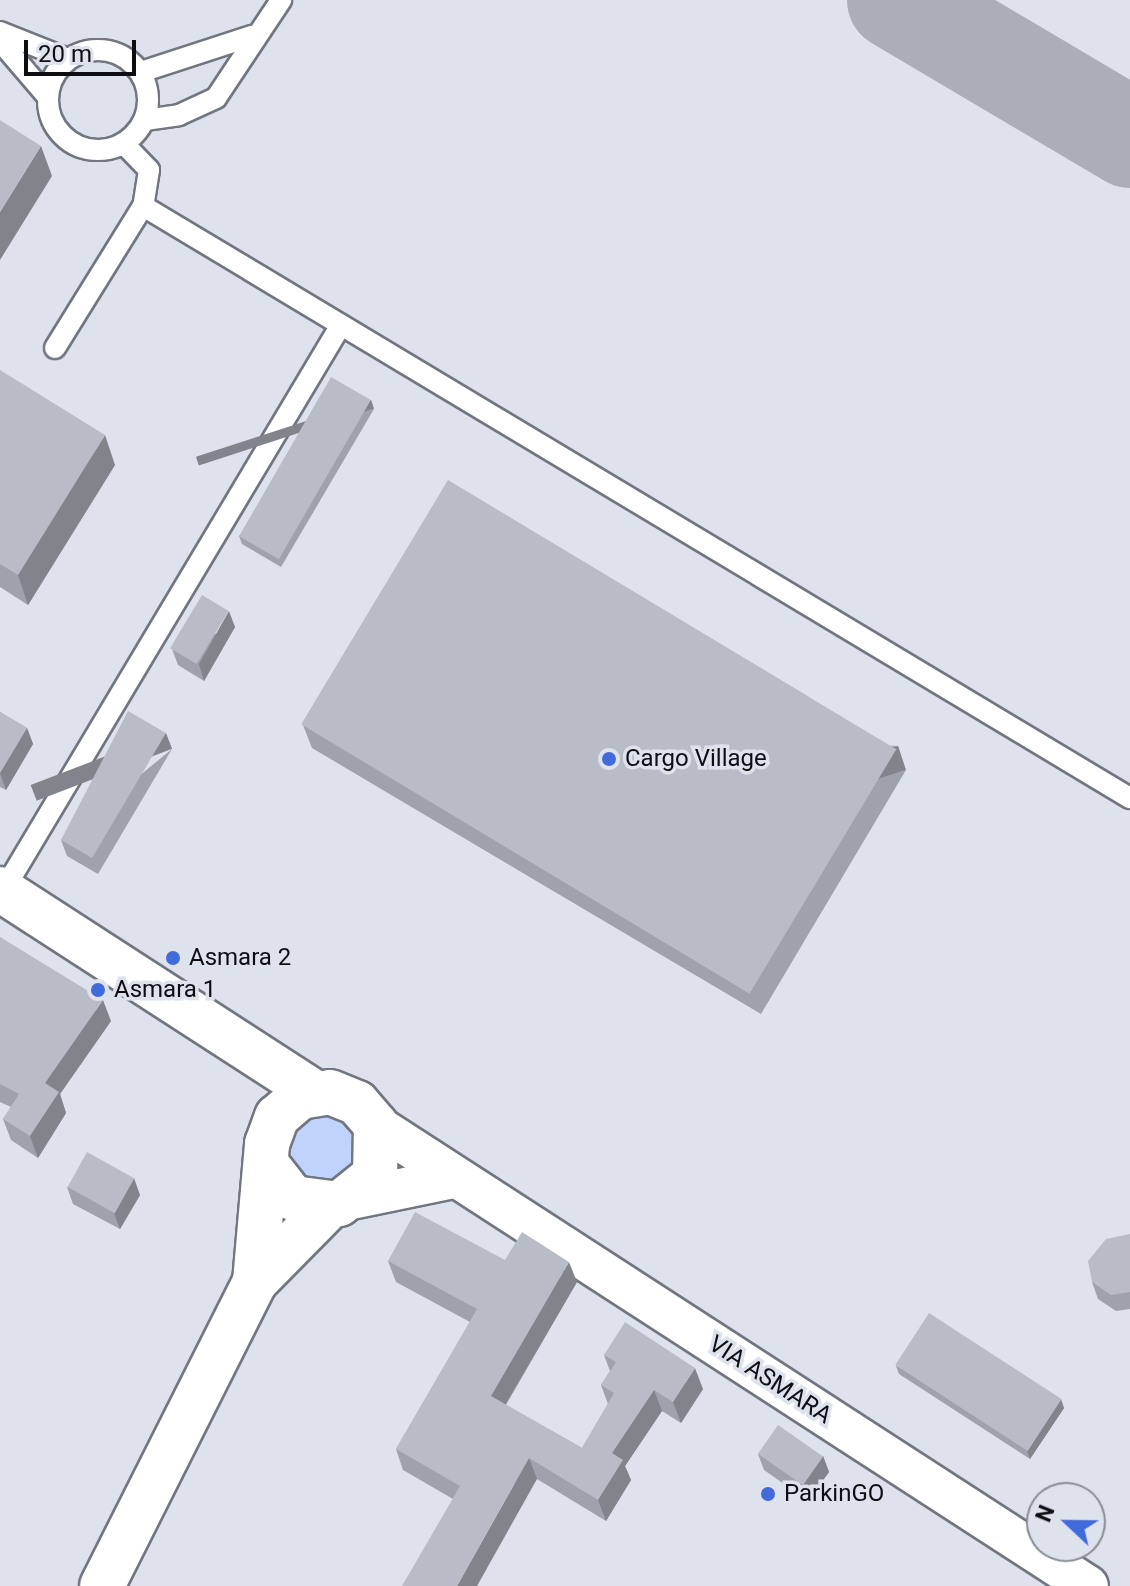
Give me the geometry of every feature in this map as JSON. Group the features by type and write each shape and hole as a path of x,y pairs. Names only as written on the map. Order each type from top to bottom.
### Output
{"street":[{"path":"1,890 315,1093 345,1096 376,1125 375,1175 255,1282"},
{"path":"102,1586 255,1282 268,1166 277,1117 229,1038"},
{"path":"277,1117 315,1093"},
{"name":"VIA ASMARA","path":"376,1125 449,1179 1088,1586"},
{"path":"268,1166 293,1198 341,1203 449,1179"}],"lane":[{"path":"0,41 48,97 51,120 74,145 90,150 124,144 145,120 179,115 216,98 252,36 281,0"},
{"path":"0,32 68,59 115,52 141,72 145,120"},
{"path":"141,72 252,36"},
{"path":"48,97 68,59"},
{"path":"55,348 143,206 149,170 124,144"},
{"path":"143,206 1130,798"},
{"path":"1,890 341,325"}],"shaded area":[{"path":"317,1117 329,1117 346,1126 353,1137 353,1161 346,1172 329,1181 317,1181 305,1176 296,1167 291,1155 291,1143 296,1131 305,1122"}],"building":[{"path":"0,120 41,146 0,212"},
{"path":"0,370 105,435 18,575 0,564"},
{"path":"331,377 371,400 279,559 239,536"},
{"name":"Cargo Village","path":"448,480 896,749 750,994 301,724"},
{"path":"202,595 229,611 197,664 170,648"},
{"path":"128,711 166,733 92,858 61,840"},
{"path":"0,712 27,728 0,773"},
{"path":"0,937 103,1000 45,1083 59,1092 30,1136 3,1119 19,1094 0,1084"},
{"path":"87,1152 134,1178 115,1213 68,1187"},
{"path":"415,1212 505,1260 522,1232 569,1262 491,1396 582,1448 614,1393 601,1385 616,1362 604,1355 625,1322 695,1368 673,1402 654,1390 612,1453 623,1460 598,1500 529,1458 457,1586 402,1586 460,1486 396,1449 477,1309 388,1261"},
{"path":"1130,1234 1130,1292 1111,1295 1092,1282 1088,1261 1106,1239"},
{"path":"929,1313 1062,1399 1028,1451 895,1365"},
{"path":"778,1425 823,1457 803,1485 758,1454"}],"taxiway":[{"path":"897,0 1130,138"}],"place":[{"name":"Cargo Village","path":"609,759"},
{"name":"Asmara 2","path":"173,958"},
{"name":"Asmara 1","path":"98,990"},
{"name":"ParkinGO","path":"768,1494"}]}
